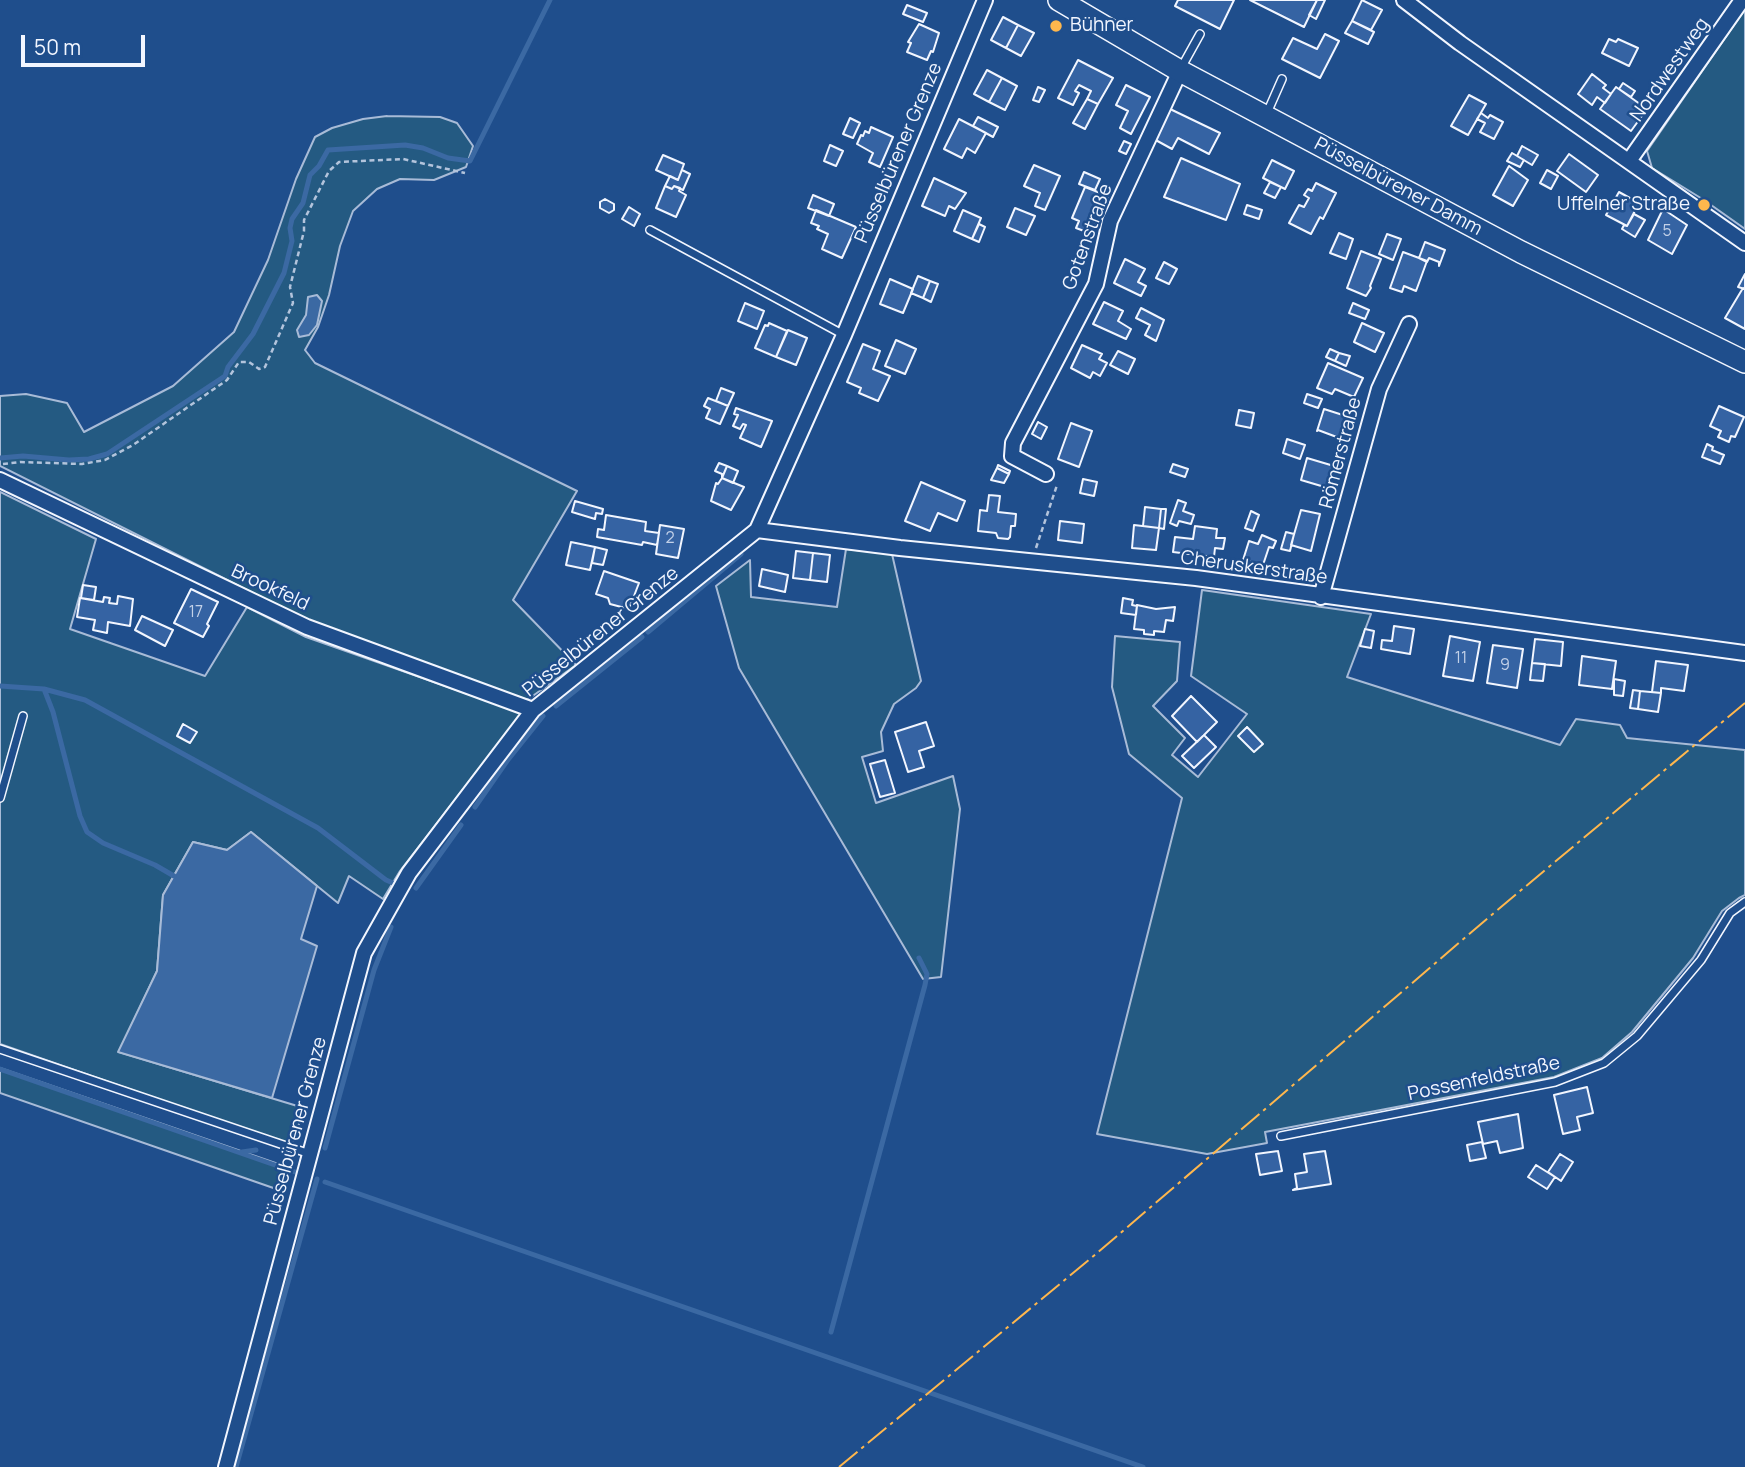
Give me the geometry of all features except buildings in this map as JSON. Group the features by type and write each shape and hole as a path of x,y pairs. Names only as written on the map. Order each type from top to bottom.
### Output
{"main road":[{"name":"Püsselbürener Damm","path":"1059,0 1180,71 1521,253 1745,362"}],"street":[{"name":"Püsselbürener Grenze","path":"226,1467 364,953 409,873 533,710 757,530 844,335 985,0"},
{"path":"1404,0 1460,43 1745,243"},
{"name":"Nordwestweg","path":"1629,162 1742,0"},
{"name":"Gotenstraße","path":"1046,474 1012,456 1013,443 1096,284 1110,221 1180,71"},
{"name":"Römerstraße","path":"1321,597 1379,388 1409,324"},
{"name":"Brookfeld","path":"0,480 307,627 533,710"},
{"name":"Cheruskerstraße","path":"757,530 1196,578 1745,653"}],"lane":[{"path":"1180,71 1200,34"},
{"path":"1265,117 1282,79"},
{"path":"650,230 844,335"},
{"path":"0,798 23,716"},
{"name":"Possenfeldstraße","path":"1281,1136 1555,1082 1604,1063 1637,1036 1701,960 1730,913 1745,902"},
{"path":"0,1049 310,1154"}],"path":[{"path":"0,465 20,462 82,464 105,460 133,445 227,380 239,362 249,362 259,369 265,367 293,303 290,287 304,231 304,220 329,171 339,162 403,159 465,173"},
{"path":"1032,561 1058,482 1046,474"}],"shaded area":[{"path":"1745,9 1745,229 1652,168 1647,151"},
{"path":"387,116 440,117 457,123 473,146 466,167 434,180 400,179 377,189 353,211 340,246 329,295 318,327 305,350 315,363 577,491 513,600 576,665 527,700 309,621 0,466 0,396 26,394 67,403 84,432 173,386 234,332 268,260 296,179 315,137 332,128 363,119"},
{"path":"317,295 322,301 317,325 309,335 299,337 297,330 306,315 308,297"},
{"path":"0,492 96,539 70,629 205,676 247,607 306,637 522,713 400,871 383,899 349,876 338,903 251,832 227,850 193,842 163,895 157,971 119,1052 304,1108 292,1146 0,1044"},
{"path":"846,549 892,554 921,681 894,704 881,732 883,751 862,757 876,803 953,776 960,809 941,977 923,979 739,668 716,586 750,560 751,597 837,607"},
{"path":"1202,590 1371,614 1347,677 1560,745 1576,719 1620,725 1627,738 1745,750 1745,895 1722,911 1693,958 1632,1032 1602,1058 1554,1077 1265,1132 1267,1143 1207,1154 1097,1134 1182,798 1129,754 1112,687 1115,636 1180,642 1177,681 1153,706 1185,738 1172,755 1198,777 1247,714 1191,676"},
{"path":"251,832 317,886 301,939 317,946 272,1098 118,1052 157,971 163,895 193,842 227,850"},
{"path":"0,1068 287,1167 282,1191 0,1093"}],"waterway":[{"path":"0,458 23,456 69,460 89,459 107,454 225,376 228,367 253,334 284,273 292,241 292,219 303,203 310,175 328,150 405,145 423,148 448,158 470,161 550,0"},
{"path":"648,632 741,554"},
{"path":"556,706 642,637"},
{"path":"0,686 44,689 85,700 318,828 393,883"},
{"path":"44,689 87,832 103,843 174,876"},
{"path":"475,807 543,716"},
{"path":"416,888 461,825"},
{"path":"325,1148 374,970 391,927"},
{"path":"831,1332 925,985 927,974 919,958"},
{"path":"0,1069 295,1172"},
{"path":"242,1152 256,1150"},
{"path":"236,1467 317,1179"},
{"path":"325,1182 1143,1467"}],"power":[{"path":"839,1467 1096,1254 1495,912 1745,703"}],"place":[{"name":"Bühner","path":"1056,26"},
{"name":"Uffelner Straße","path":"1704,205"}]}
